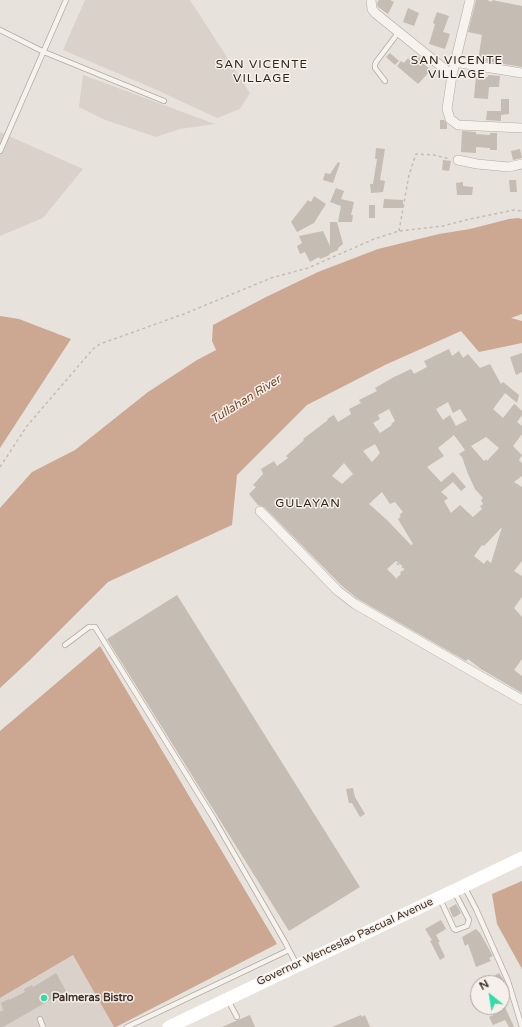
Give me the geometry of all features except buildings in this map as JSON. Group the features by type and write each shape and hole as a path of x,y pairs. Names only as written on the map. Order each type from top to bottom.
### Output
{"main road":[{"name":"Governor Wenceslao Pascual Avenue","path":"169,1027 522,858"}],"street":[{"path":"371,0 372,9 375,13 452,75"},
{"path":"468,1 452,75 447,109 450,119 458,125 522,128"},
{"path":"454,62 522,73"},
{"path":"458,160 477,164 509,167 522,164"},
{"path":"260,511 338,591 355,604 522,700"}],"lane":[{"path":"0,151 66,0"},
{"path":"0,30 44,52 164,100"},
{"path":"385,81 375,68 375,65 398,33"},
{"path":"65,645 89,627 95,627 214,819 297,965"},
{"path":"440,897 454,929 456,930 467,926 469,920 459,888"},
{"path":"459,888 476,909 508,981 522,1027"},
{"path":"127,1027 289,950"},
{"path":"227,999 237,1017"},
{"path":"40,1019 43,1027"}],"path":[{"path":"399,232 410,175 416,154 458,160"},
{"path":"0,467 27,426 93,349 100,344 184,314 271,278 308,268 374,239 399,232 443,226 514,210 522,211"},
{"path":"318,571 355,539 359,539 404,568 374,615"}],"shaded area":[{"path":"85,0 190,0 250,93 240,109 217,118 157,90 63,50"},
{"path":"83,75 215,124 180,129 156,137 105,120 79,107"},
{"path":"0,132 83,169 43,218 0,236"},
{"path":"73,955 114,1027 0,1027 0,998"}],"water":[{"name":"Tullahan River","path":"518,218 522,219 522,314 511,318 522,321 522,343 479,352 461,331 385,365 307,405 237,475 232,525 108,582 0,688 0,508 32,472 75,450 148,392 197,360 216,350 212,341 213,325 266,297 318,272 378,249 439,234 470,229"},
{"path":"0,316 19,319 71,339 0,448"},
{"path":"100,646 277,944 116,1027 114,1027 73,955 0,998 0,731"},
{"path":"522,881 522,969 497,924 492,894"}],"place":[{"name":"Palmeras Bistro","path":"44,998"}],"district":[{"name":"SAN VICENTE VILLAGE","path":"457,68"},
{"name":"SAN VICENTE VILLAGE","path":"262,72"},
{"name":"GULAYAN","path":"308,504"}]}
